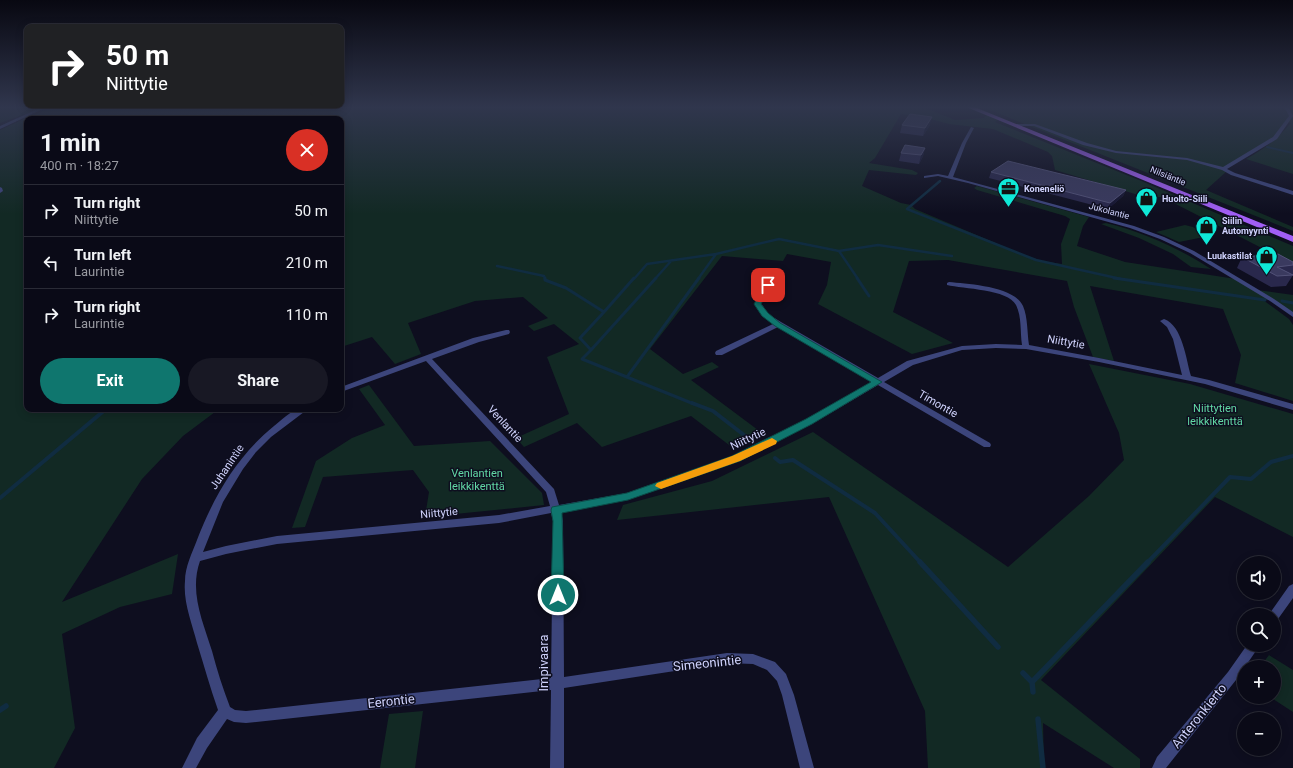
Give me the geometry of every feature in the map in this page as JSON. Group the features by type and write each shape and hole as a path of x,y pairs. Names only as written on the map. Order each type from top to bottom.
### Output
{"main road":[{"name":"Nilsiäntie","path":"1058,142 1144,176 1293,239"}],"street":[{"path":"950,178 965,142"},
{"path":"1079,142 1116,152 1176,157 1224,168 1232,174 1293,193"},
{"path":"1224,168 1268,142"},
{"name":"Jukolantie","path":"926,176 938,175 950,178 1121,224 1162,238 1192,252 1272,300 1293,315"},
{"name":"Timontie","path":"778,276 768,285 758,304 765,315 987,445"},
{"path":"949,284 1014,297 1021,308 1026,347"},
{"path":"1164,321 1169,324 1180,347 1187,378"},
{"path":"719,353 778,324"},
{"path":"344,389 476,340 506,332"},
{"name":"Niittytie","path":"196,558 226,550 277,540 457,523 556,510 628,496 736,458 809,422 910,363 962,348 996,346 1026,347 1187,378 1293,407"},
{"name":"Venlantie","path":"427,358 551,491 556,510"},
{"name":"Juhanintie","path":"196,558 224,489 238,468 253,449 268,435 300,412"},
{"name":"Impivaara","path":"556,510 558,521 557,768"},
{"path":"189,768 202,743 225,711 191,598 191,572 196,558"},
{"path":"1280,608 1293,589"},
{"name":"Anteronkierto","path":"1159,768 1162,762 1232,676 1249,652"},
{"name":"Simeonintie","path":"557,683 727,658 753,659 771,666 782,678 788,695 807,768"},
{"name":"Eerontie","path":"225,711 234,716 246,716 557,683"}],"green space":[{"path":"0,142 24,142 24,412 215,412 183,436 142,479 62,602 178,554 172,594 120,607 62,634 75,728 54,768 0,768"},
{"path":"344,142 885,142 875,158 869,163 912,170 918,173 916,175 869,170 862,186 901,203 911,205 915,209 1036,260 1062,264 1061,244 1070,219 1065,216 974,188 977,186 1089,217 1083,226 1077,246 1125,262 1236,279 1257,290 1293,295 1293,315 1272,300 1263,300 1289,319 1293,325 1293,401 1235,383 1241,355 1223,309 1090,286 1114,361 1093,357 1074,307 1067,281 948,260 909,261 893,312 953,343 912,354 818,304 827,285 831,262 787,254 783,261 722,256 650,349 683,374 712,362 719,367 691,380 762,433 733,448 691,416 602,447 577,423 524,447 516,438 569,414 547,357 579,344 554,324 534,331 528,326 548,318 523,297 475,301 408,323 421,354 395,364 372,337 344,346"},
{"path":"1024,142 1044,142 1139,180 1293,246 1293,264 1162,197 1145,197 1055,170 1052,156 1048,152"},
{"path":"1070,142 1269,142 1226,167 1227,171 1206,190 1293,227 1293,231"},
{"path":"1271,142 1293,142 1293,174 1246,159"},
{"path":"1106,223 1147,236 1186,254 1211,269 1191,267 1173,254 1139,238 1101,224"},
{"path":"1185,225 1193,227 1209,236 1179,242 1156,232"},
{"name":"Niittytien leikkikenttä","path":"1089,364 1190,384 1293,414 1293,537 1215,497 1041,680 1140,759 1140,768 1114,768 1043,723 1044,768 928,768 925,711 829,497 617,520 623,505 712,481 813,432 1008,567 1089,496 1124,460 1119,433"},
{"name":"Venlantien leikkikenttä","path":"369,385 414,446 490,441 542,493 544,505 425,517 429,492 413,470 323,477 305,527 292,528 316,461 352,438 385,425 359,389"},
{"path":"1269,655 1277,660 1265,660"},
{"path":"1281,662 1293,670 1293,712 1281,704"},
{"path":"423,711 415,768 380,768 389,714"}],"building":[{"path":"905,145 925,148 921,155 901,153"},
{"path":"1008,161 1126,190 1110,203 991,172"},
{"path":"1278,254 1293,262 1293,265 1277,267 1293,275 1277,276 1242,257"}],"waterway":[{"path":"1267,147 1293,153"},
{"path":"939,182 940,181 907,209 1036,260 1121,279"},
{"path":"716,254 779,239 839,251"},
{"path":"839,251 878,245 952,256"},
{"path":"839,251 858,279"},
{"path":"672,260 716,254"},
{"path":"698,279 716,254"},
{"path":"634,279 647,264 672,260"},
{"path":"655,279 672,260"},
{"path":"497,266 544,276 545,279"},
{"path":"604,312 634,278"},
{"path":"591,350 656,278"},
{"path":"627,377 699,278"},
{"path":"857,278 869,296"},
{"path":"1114,278 1265,300"},
{"path":"545,279 566,288 604,312"},
{"path":"1282,301 1293,303"},
{"path":"591,350 580,338 604,312"},
{"path":"591,350 582,359 694,404"},
{"path":"692,403 713,411 753,442"},
{"path":"0,498 102,412"},
{"path":"1147,563 1230,477 1251,479 1271,462 1293,456"},
{"path":"775,458 780,462 793,460 875,513 921,563"},
{"path":"920,562 998,647"},
{"path":"1032,682 1148,562"},
{"path":"1023,673 1032,682"},
{"path":"1032,682 1033,692"},
{"path":"0,710 6,706"},
{"path":"1038,719 1043,768"}],"slow traffic":[{"path":"661,486 736,458 772,441"}],"place":[{"name":"Koneneliö","path":"1009,208"},
{"name":"Huolto-Siili","path":"1146,218"},
{"name":"Siilin Automyynti","path":"1206,246"},
{"name":"Luukastilat","path":"1267,276"}],"route":[{"path":"558,595 558,521 556,510 628,496 690,476 736,458 809,422 878,382 765,315 758,304 768,285"}]}
